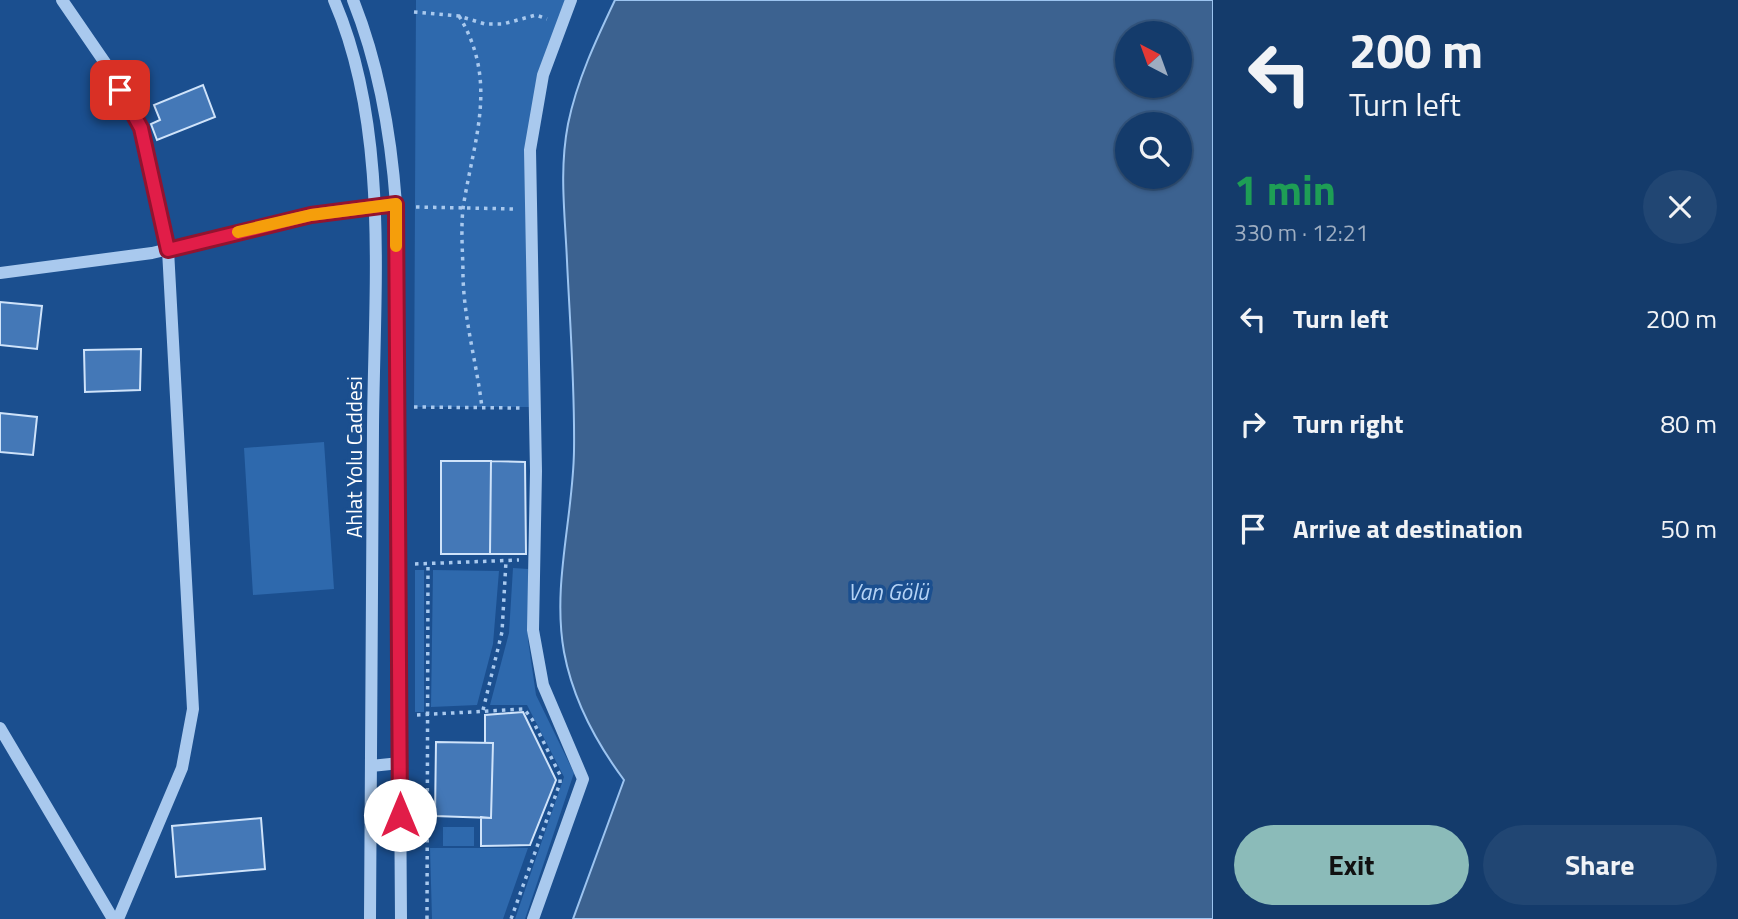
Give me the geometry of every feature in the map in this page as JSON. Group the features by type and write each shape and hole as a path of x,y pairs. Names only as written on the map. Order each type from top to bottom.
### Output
{"street":[{"path":"62,0 110,70 141,128 168,250 193,709 182,768 116,919"},
{"name":"Ahlat Yolu Caddesi","path":"334,0 363,86 374,206 370,919"},
{"path":"340,14 352,0"},
{"name":"Ahlat Yolu Caddesi","path":"352,0 366,32 380,88 393,155 396,204 401,919"},
{"path":"533,919 583,779 543,685 533,630 535,407 530,209 534,120 542,75 571,0"},
{"path":"0,273 168,250 311,215 396,204"},
{"path":"373,462 398,461"},
{"path":"0,728 116,919"},
{"path":"371,765 400,763"}],"path":[{"path":"414,12 459,16 485,24 503,24 540,15 559,29"},
{"path":"459,16 471,40 482,101 481,127 463,209 465,304 482,408"},
{"path":"416,207 530,209"},
{"path":"414,407 535,407"},
{"path":"412,564 535,560"},
{"path":"482,711 502,632 506,561"},
{"path":"427,919 425,715 428,563"},
{"path":"411,715 519,708 527,712 560,775 560,783 511,919"}],"shaded area":[{"path":"416,0 571,0 534,120 535,407 414,407"},
{"path":"324,442 334,589 253,595 244,448"},
{"path":"513,568 528,569 528,640 536,695 574,773 525,919 515,919 564,777 527,705 490,705 509,633"},
{"path":"415,570 424,570 424,712 415,712"},
{"path":"433,570 499,571 493,644 477,705 431,707"},
{"path":"443,827 474,827 474,846 443,846"},
{"path":"430,848 528,848 503,919 432,919"}],"water":[{"name":"Van Gölü","path":"615,0 1213,0 1213,919 573,919 624,780 595,735 579,703 568,670 561,627 560,602 574,451 563,192 564,159 568,124 588,60"}],"building":[{"path":"203,85 215,117 157,140 151,124 160,120 154,105"},
{"path":"0,302 42,306 37,349 0,345"},
{"path":"141,349 140,390 85,392 84,350"},
{"path":"0,413 37,417 33,455 0,452"},
{"path":"441,461 491,461 490,554 441,554"},
{"path":"491,461 525,462 526,554 490,554"},
{"path":"523,712 556,780 530,845 481,846 481,817 491,818 493,743 485,743 485,715"},
{"path":"436,742 493,743 491,818 435,816"},
{"path":"261,818 265,869 176,877 172,826"}],"slow traffic":[{"path":"238,232 311,215 396,204 396,246"}],"route":[{"path":"120,90 141,128 168,250 311,215 396,204 400,815"}]}
